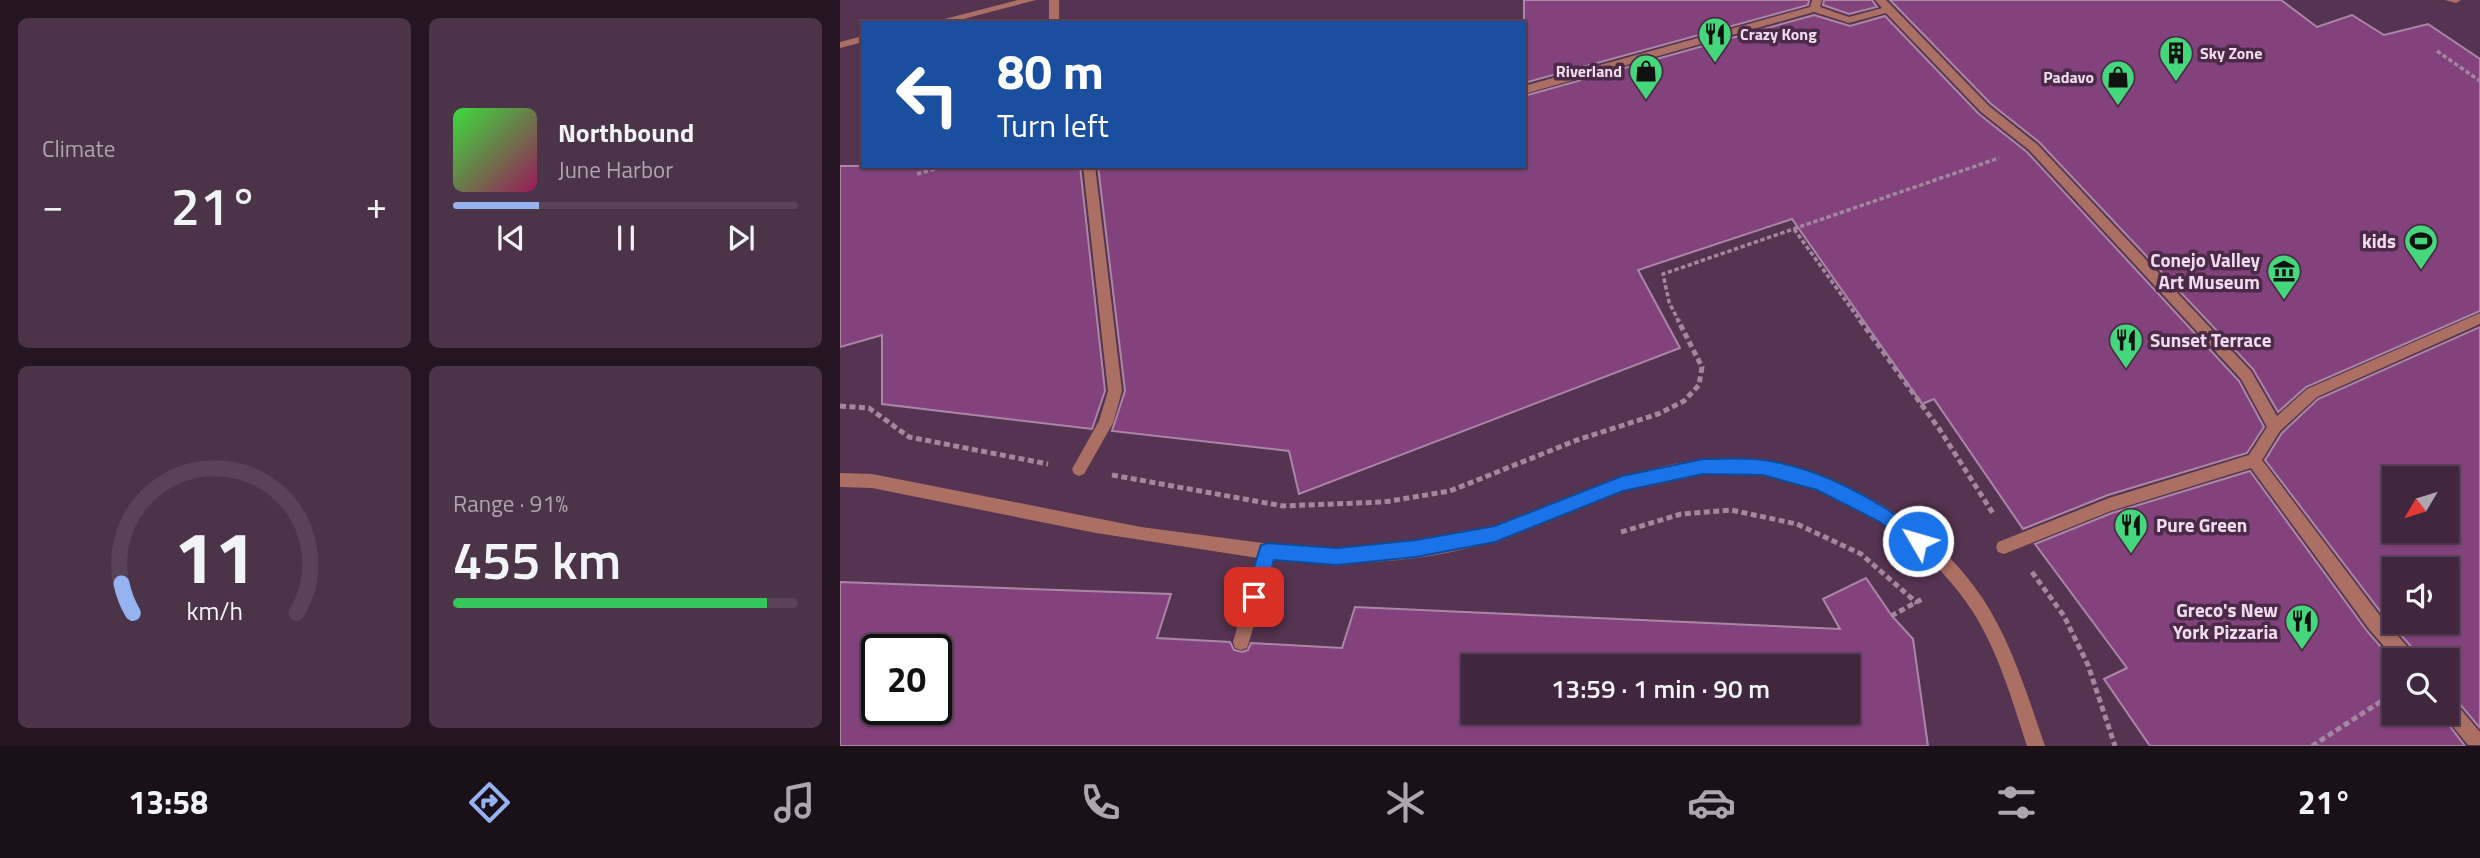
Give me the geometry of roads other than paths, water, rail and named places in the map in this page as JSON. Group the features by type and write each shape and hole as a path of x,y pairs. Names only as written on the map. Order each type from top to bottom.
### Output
{"street":[{"path":"942,21 1031,0"},
{"path":"1054,0 1054,21"},
{"path":"2450,0 2456,0"},
{"path":"1526,89 1815,5 1849,20 1884,5 1985,109 2033,147 2246,375 2275,427"},
{"path":"840,45 861,40"},
{"path":"1079,469 1106,423 1115,391 1089,168"},
{"path":"2008,545 2109,505 2254,460 2275,427 2312,393 2480,318"},
{"path":"2254,460 2375,622 2398,648"},
{"path":"840,480 872,481 1170,540 1337,556 1416,549 1495,534 1622,484 1703,466 1763,468 1821,484 1887,516 1934,554 1977,604 2005,662 2036,746"},
{"path":"1241,642 1268,551"},
{"path":"2459,721 2474,739"}],"place":[{"name":"Crazy Kong","path":"1715,64"},
{"name":"Sky Zone","path":"2176,83"},
{"name":"Riverland","path":"1646,101"},
{"name":"Padavo","path":"2118,107"},
{"name":"kids","path":"2421,271"},
{"name":"Conejo Valley Art Museum","path":"2284,301"},
{"name":"Sunset Terrace","path":"2126,370"},
{"name":"Pure Green","path":"2131,555"},
{"name":"Greco's New York Pizzaria","path":"2302,651"}]}
